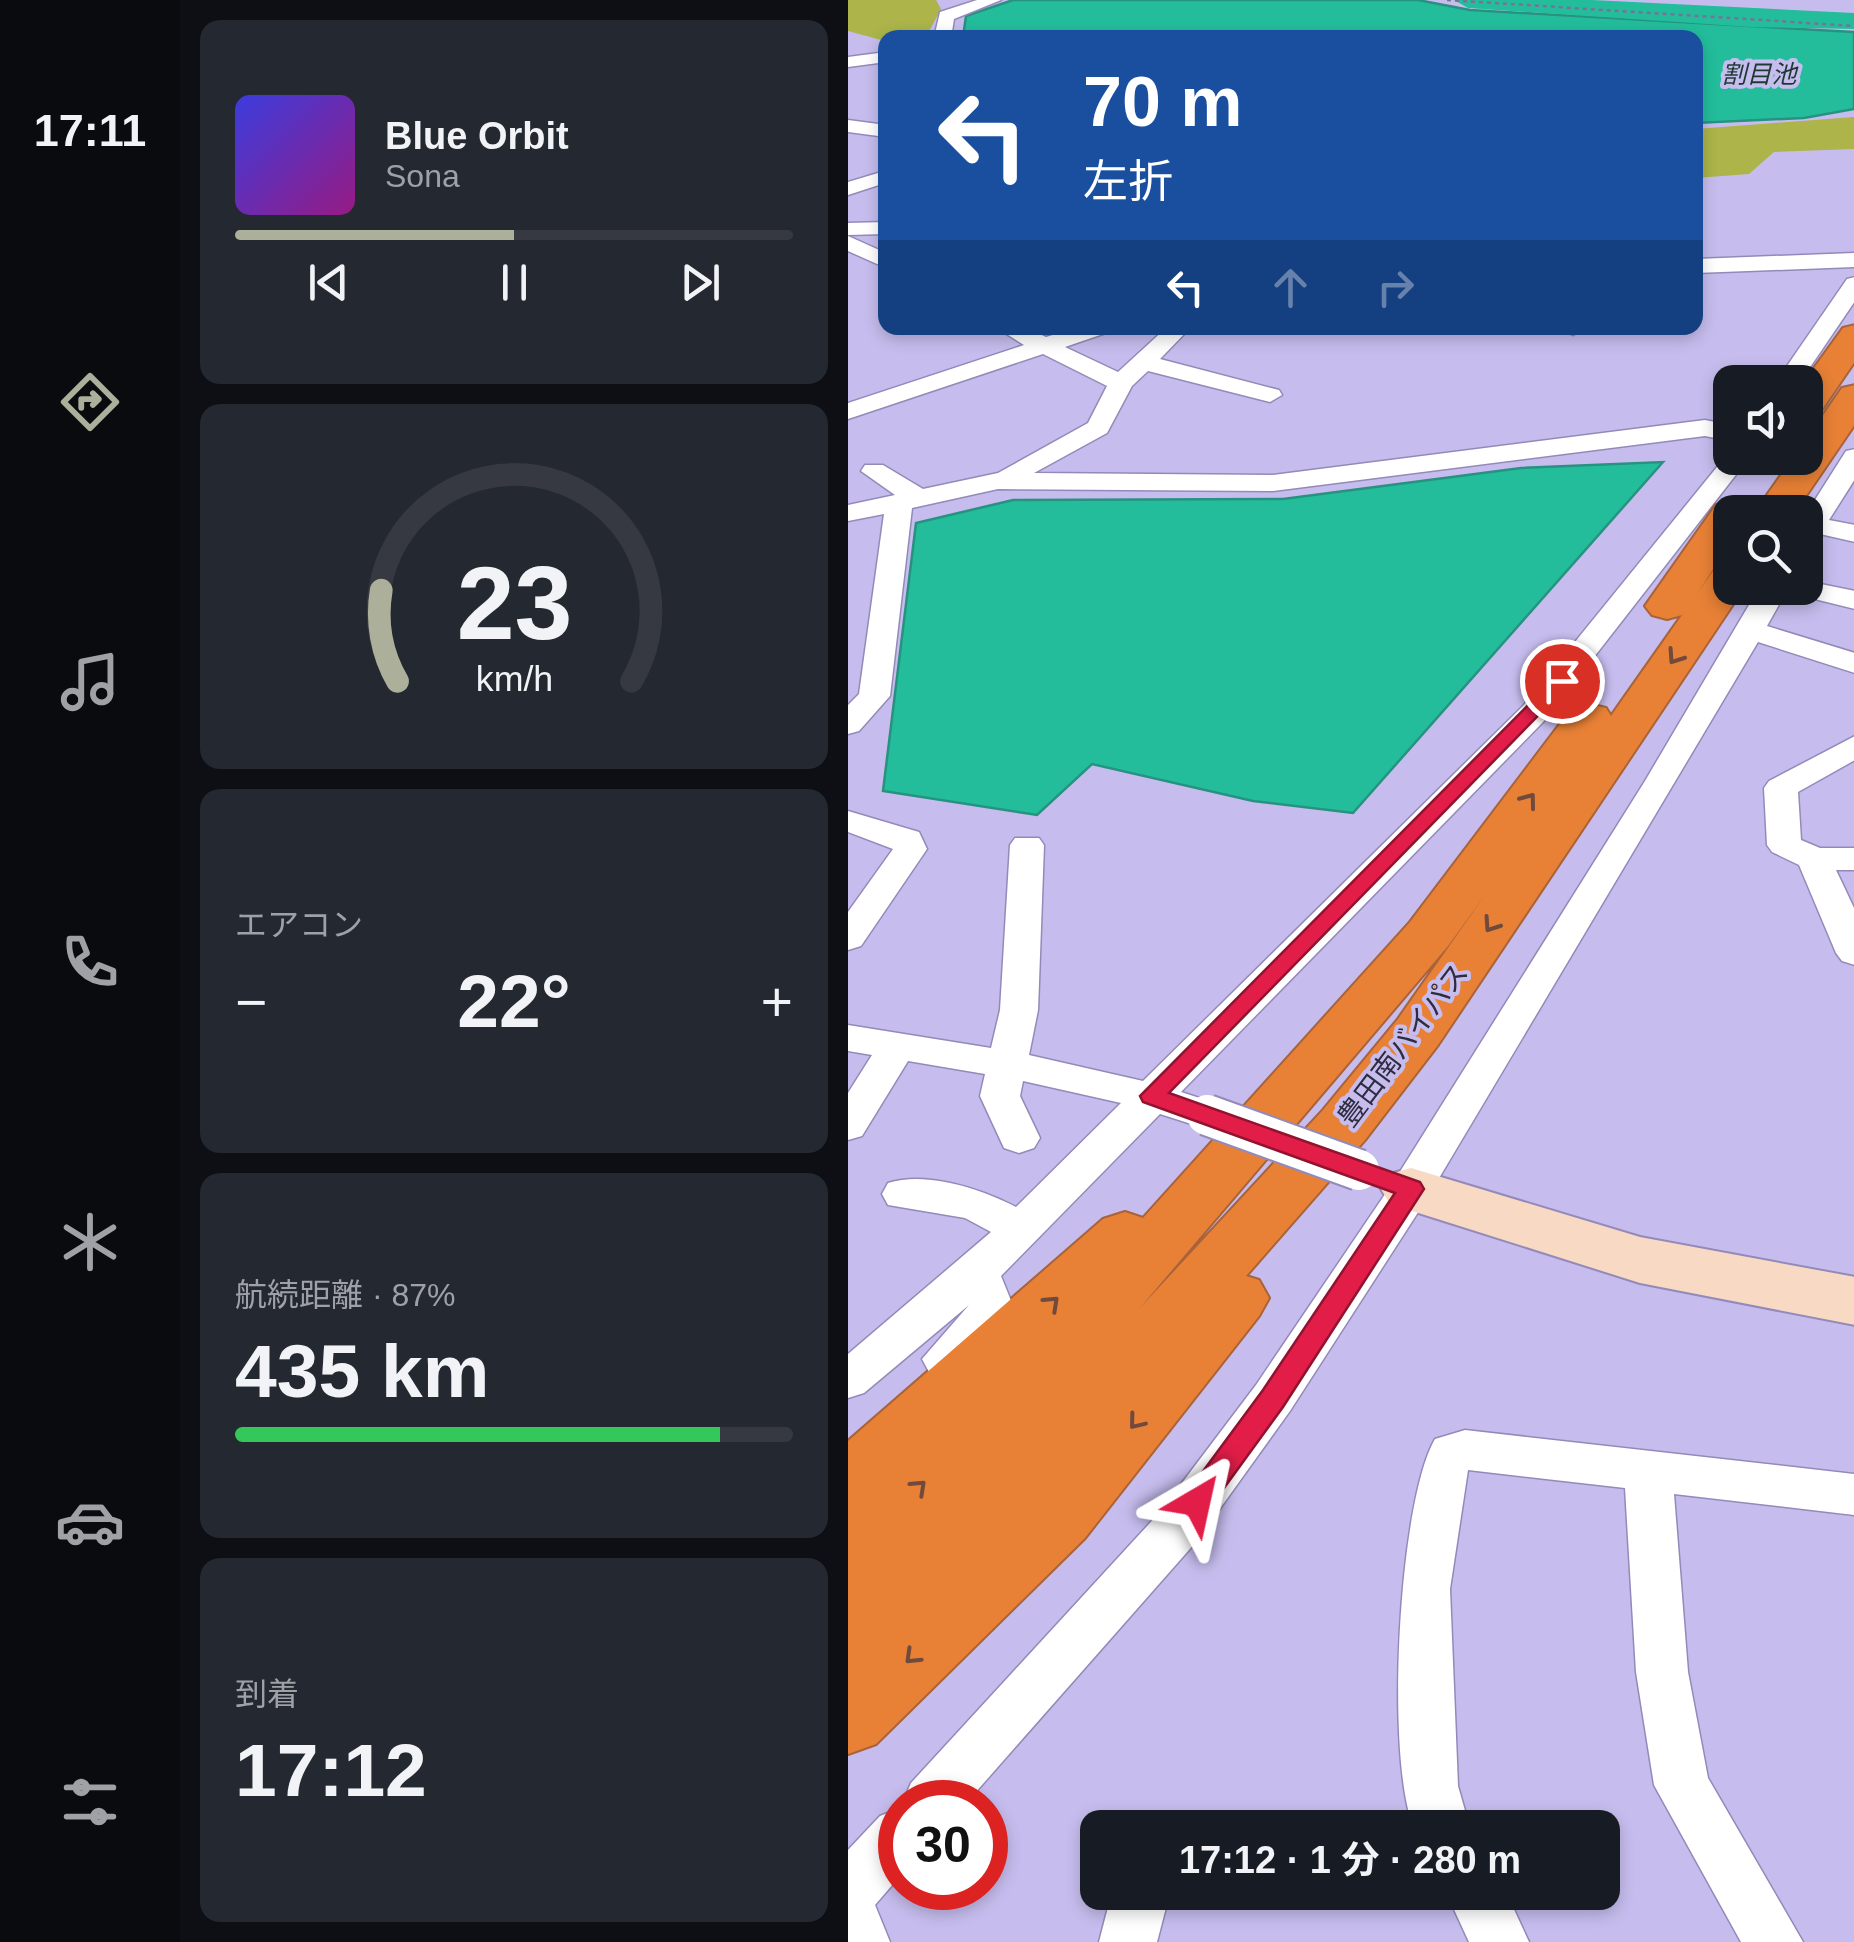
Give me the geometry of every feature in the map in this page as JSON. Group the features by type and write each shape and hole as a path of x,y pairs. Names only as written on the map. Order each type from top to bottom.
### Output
{"highway":[{"path":"1823,381 1854,336"},
{"path":"1787,495 1854,396"},
{"name":"豊田南バイパス","path":"848,1553 1057,1360 1232,1124 1429,934 1573,742 1713,539"},
{"name":"豊田南バイパス","path":"848,1635 1103,1394 1280,1199 1418,1032 1713,602"},
{"path":"848,1484 1144,1218 1258,1098 1385,951 1429,934"},
{"path":"848,1718 1060,1516 1316,1201 1366,1131 1418,1032"}],"street":[{"path":"943,30 946,16 993,0"},
{"path":"848,62 878,57"},
{"path":"848,126 878,129"},
{"path":"848,189 878,180"},
{"path":"848,229 878,228"},
{"path":"848,242 878,258"},
{"path":"1703,266 1854,260"},
{"path":"1799,365 1854,284"},
{"path":"1022,335 1122,383"},
{"path":"848,411 1077,335"},
{"path":"998,482 1098,428 1122,383 1172,335"},
{"path":"1144,362 1270,395"},
{"path":"848,513 998,482 1273,483 1713,430"},
{"path":"1823,507 1854,457"},
{"path":"874,470 908,500"},
{"path":"848,1380 972,1278 1534,712 1722,475"},
{"path":"848,724 874,696 908,500"},
{"path":"1823,531 1854,534"},
{"path":"1823,593 1854,600"},
{"path":"951,1780 1178,1527 1273,1398 1385,1179 1764,605"},
{"path":"1749,631 1811,646 1854,664"},
{"path":"1854,746 1781,788 1784,845 1814,859 1854,859"},
{"path":"848,821 907,839 910,849 848,938"},
{"path":"1019,1138 1000,1096 1019,1010 1027,845"},
{"path":"1814,859 1854,952"},
{"path":"848,1038 1008,1065 1152,1096 1385,1179 1640,1260 1854,1301"},
{"path":"848,1126 897,1046"},
{"path":"903,1194 974,1204 1020,1229"},
{"path":"848,1442 994,1313 984,1285 972,1278"},
{"path":"1434,1810 1430,1786 1425,1589 1444,1467 1452,1453 1465,1450 1854,1495"},
{"path":"1648,1471 1662,1672 1682,1785 1774,1942"},
{"path":"848,1892 878,1859"},
{"path":"848,1910 861,1942"},
{"path":"1128,1942 1136,1910"},
{"path":"1484,1910 1500,1942"}],"path":[{"path":"1447,0 1854,26"}],"shaded area":[{"path":"848,0 936,0 941,9 930,30 878,30 878,39 848,31"},
{"path":"1854,117 1854,149 1774,152 1749,174 1703,177 1703,128"}],"water":[{"name":"割目池","path":"1013,0 1418,0 1470,10 1854,32 1854,109 1804,118 1703,123 1703,30 964,30 966,16"},
{"path":"1663,462 1353,813 1253,801 1092,764 1037,815 883,791 916,523 1013,500 1283,499 1521,468"}],"waterway":[{"name":"割目池","path":"1468,0 1752,19 1855,21"}],"route":[{"path":"1197,1502 1273,1398 1411,1189 1152,1096 1562,681"}]}
